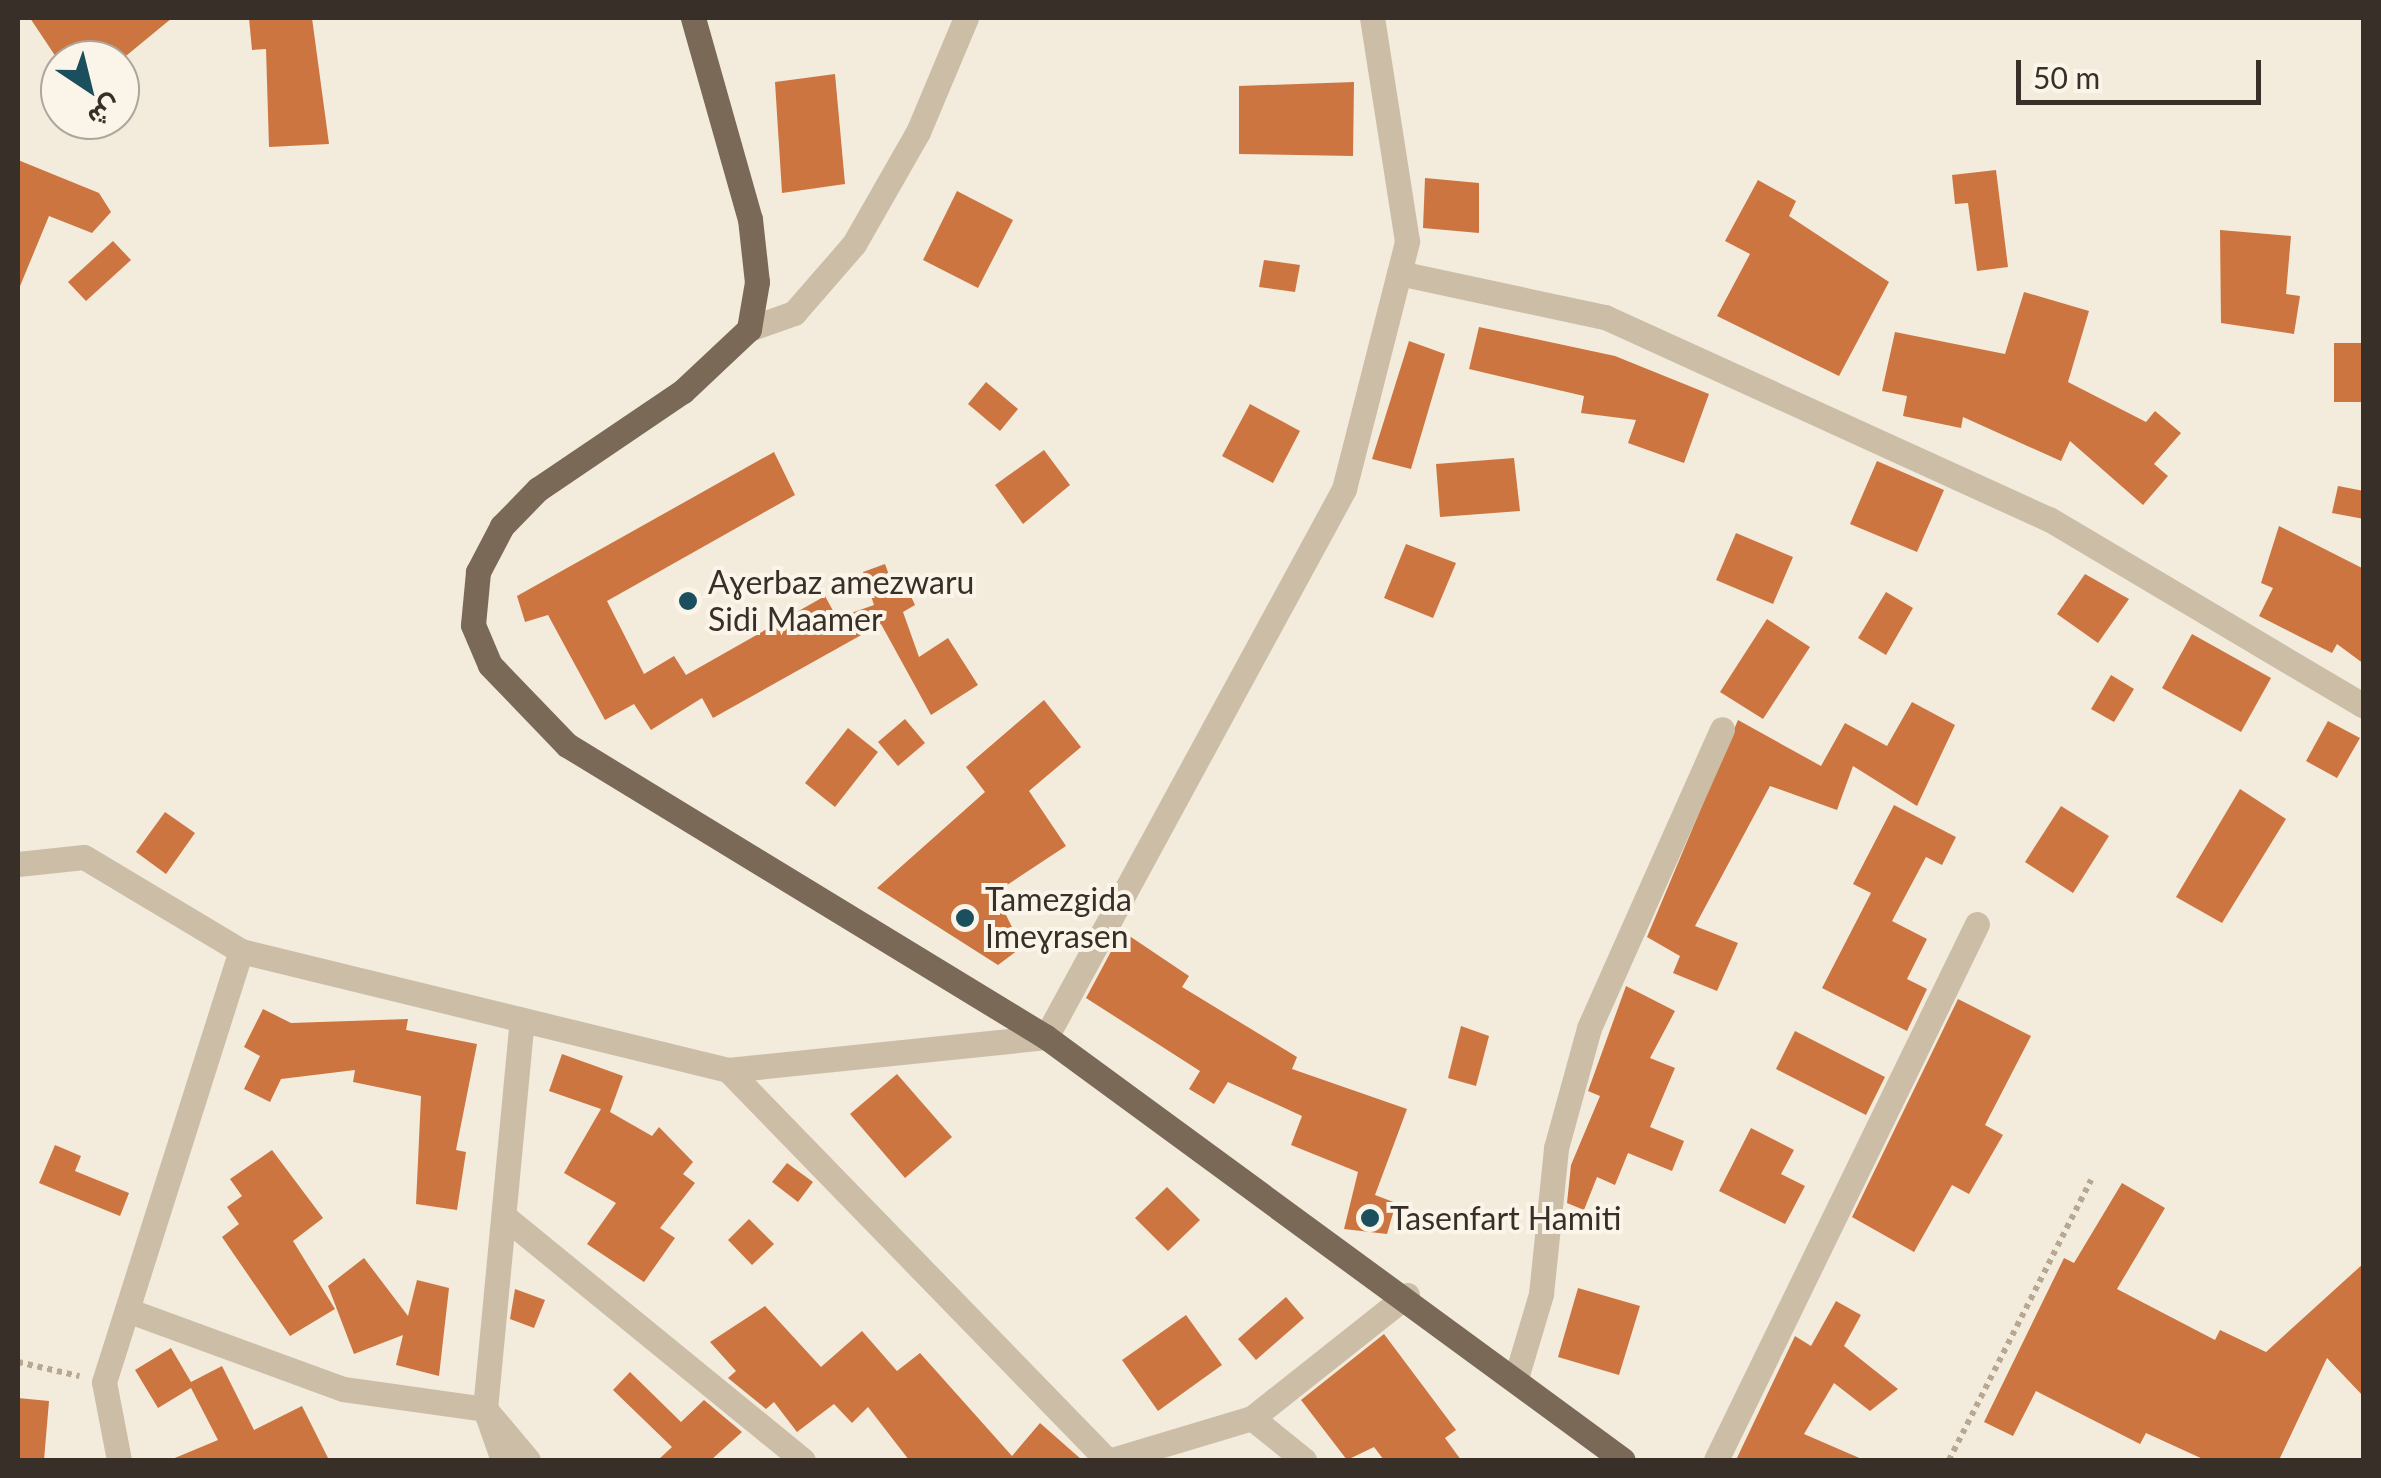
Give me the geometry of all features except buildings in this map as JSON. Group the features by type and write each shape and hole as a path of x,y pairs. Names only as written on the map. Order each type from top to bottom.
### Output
{"main road":[{"path":"694,18 750,219 757,282 750,329 683,392 538,489 502,526 478,572 474,626 484,652 514,699 567,745 1046,1037 1408,1294 1623,1460"}],"street":[{"path":"750,329 794,313 854,244 918,132 966,18"},
{"path":"18,864 84,857 241,951 728,1070 1046,1037 1344,488 1407,241 1372,18"},
{"path":"1400,273 1605,317 2049,518 2364,706"},
{"path":"1516,1378 1541,1294 1556,1148 1588,1028 1722,729"},
{"path":"1716,1460 1977,924"},
{"path":"119,1460 104,1382 241,951"},
{"path":"502,1460 485,1408 522,1020"},
{"path":"728,1070 1110,1460 1252,1418 1408,1294"},
{"path":"506,1218 803,1460"},
{"path":"127,1310 342,1388 485,1408 528,1460"},
{"path":"1252,1418 1304,1460"}],"path":[{"path":"1949,1460 2092,1180"},
{"path":"18,1362 104,1382"}],"place":[{"name":"Aɣerbaz amezwaru Sidi Maamer","path":"688,601"},
{"name":"Tamezgida Imeɣrasen","path":"965,918"},
{"name":"Tasenfart Hamiti","path":"1370,1218"}]}
